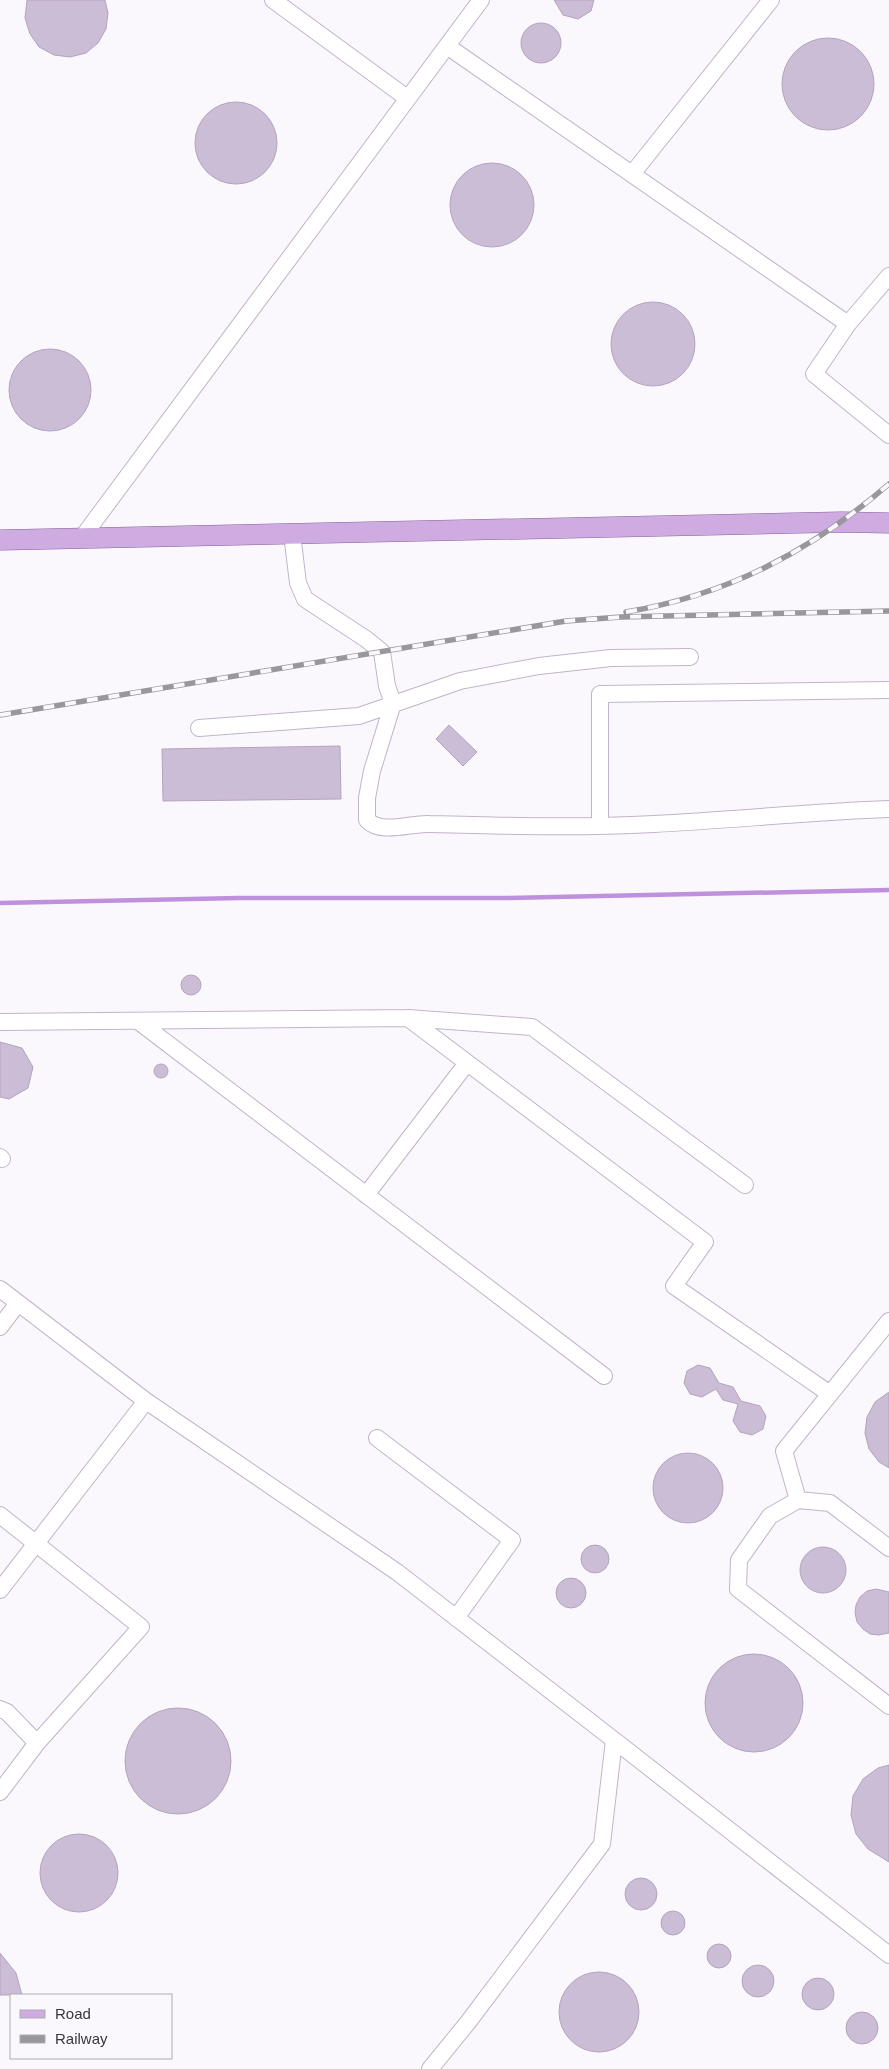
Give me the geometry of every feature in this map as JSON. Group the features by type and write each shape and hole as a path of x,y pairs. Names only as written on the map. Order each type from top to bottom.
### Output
{"main road":[{"path":"0,540 842,522 889,523"}],"street":[{"path":"273,0 407,98"},
{"path":"81,539 407,98 482,0"},
{"path":"632,174 771,0"},
{"path":"447,46 848,324"},
{"path":"889,276 848,324 814,374 889,434"},
{"path":"292,534 298,583 305,599 382,652 387,686 393,703 372,771 367,798 367,820 372,825 381,827 426,824 480,826 652,824 889,810"},
{"path":"199,728 359,716 460,681 539,666 611,658 690,657"},
{"path":"600,825 600,694 889,690"},
{"path":"408,1018 705,1242 674,1286 830,1394"},
{"path":"0,1022 408,1018 532,1027 745,1185"},
{"path":"138,1021 604,1376"},
{"path":"366,1194 467,1063"},
{"path":"0,1289 146,1401 389,1566 889,1955"},
{"path":"0,1327 18,1303"},
{"path":"798,1500 784,1451 889,1321"},
{"path":"0,1590 146,1401"},
{"path":"377,1438 512,1540 456,1618"},
{"path":"889,1548 830,1503 798,1500 770,1516 739,1560 738,1589 889,1706"},
{"path":"0,1515 141,1627 37,1744 0,1792"},
{"path":"0,1709 7,1712 37,1744"},
{"path":"430,2069 602,1844 614,1740"}],"building":[{"path":"27,0 105,0 108,13 106,29 98,43 86,53 70,57 54,55 39,47 30,34 25,18"},
{"path":"554,0 594,0 591,11 578,19 563,15"},
{"path":"541,23 555,29 561,43 555,57 541,63 527,57 521,43 527,29"},
{"path":"828,38 846,41 861,51 871,66 874,84 871,102 861,117 846,127 828,130 810,127 795,117 785,102 782,84 785,66 795,51 810,41"},
{"path":"236,102 252,105 265,114 274,127 277,143 274,159 265,172 252,181 236,184 220,181 207,172 198,159 195,143 198,127 207,114 220,105"},
{"path":"492,163 515,170 527,182 534,205 527,228 515,240 492,247 469,240 457,228 450,205 457,182 469,170"},
{"path":"653,302 676,309 688,321 695,344 688,367 676,379 653,386 630,379 618,367 611,344 618,321 630,309"},
{"path":"50,349 66,352 79,361 88,374 91,390 88,406 79,419 66,428 50,431 34,428 21,419 12,406 9,390 12,374 21,361 34,352"},
{"path":"449,725 477,752 463,766 436,739"},
{"path":"340,746 341,799 163,801 162,749"},
{"path":"191,975 198,978 201,985 198,992 191,995 184,992 181,985 184,978"},
{"path":"0,1042 22,1048 33,1067 28,1088 9,1099 0,1097"},
{"path":"161,1064 166,1066 168,1071 166,1076 161,1078 156,1076 154,1071 156,1066"},
{"path":"698,1365 710,1368 719,1383 733,1387 741,1401 760,1406 766,1416 763,1429 752,1435 740,1432 733,1421 738,1404 723,1400 716,1389 702,1397 690,1394 684,1383 687,1371"},
{"path":"889,1392 889,1468 879,1462 869,1449 865,1433 867,1417 875,1402"},
{"path":"688,1453 701,1456 713,1463 720,1475 723,1488 720,1501 713,1513 701,1520 688,1523 675,1520 663,1513 656,1501 653,1488 656,1475 663,1463 675,1456"},
{"path":"595,1545 605,1549 609,1559 605,1569 595,1573 585,1569 581,1559 585,1549"},
{"path":"823,1547 836,1551 842,1557 846,1570 842,1583 836,1589 823,1593 810,1589 804,1583 800,1570 804,1557 810,1551"},
{"path":"571,1578 577,1579 585,1587 585,1599 577,1607 571,1608 565,1607 557,1599 556,1593 557,1587 565,1579"},
{"path":"876,1589 889,1592 889,1633 879,1635 870,1634 863,1629 857,1622 855,1613 860,1597 867,1591"},
{"path":"754,1654 773,1657 789,1668 800,1684 803,1703 800,1722 789,1738 773,1749 754,1752 735,1749 719,1738 708,1722 705,1703 708,1684 719,1668 735,1657"},
{"path":"178,1708 198,1712 215,1724 227,1741 231,1761 227,1781 215,1798 198,1810 178,1814 158,1810 141,1798 129,1781 125,1761 129,1741 141,1724 158,1712"},
{"path":"889,1765 889,1862 868,1849 856,1834 851,1815 853,1796 863,1779 878,1768"},
{"path":"79,1834 94,1837 111,1851 115,1858 118,1873 115,1888 101,1905 94,1909 79,1912 64,1909 47,1895 43,1888 40,1873 43,1858 57,1841 64,1837"},
{"path":"641,1878 647,1879 652,1883 656,1888 656,1900 652,1905 647,1909 641,1910 635,1909 630,1905 626,1900 625,1894 626,1888 630,1883 635,1879"},
{"path":"673,1911 682,1914 685,1923 682,1932 673,1935 664,1932 661,1923 664,1914"},
{"path":"719,1944 728,1947 731,1956 728,1965 719,1968 710,1965 707,1956 710,1947"},
{"path":"0,1953 16,1973 22,1994 0,1995"},
{"path":"758,1965 764,1966 769,1970 773,1975 773,1987 769,1992 764,1996 758,1997 752,1996 747,1992 743,1987 742,1981 743,1975 747,1970 752,1966"},
{"path":"591,1972 607,1972 628,1983 639,2004 639,2020 628,2041 607,2052 591,2052 577,2046 565,2034 559,2020 559,2004 565,1990 577,1978"},
{"path":"818,1978 824,1979 829,1983 833,1988 833,2000 829,2005 824,2009 818,2010 812,2009 807,2005 803,2000 802,1994 803,1988 807,1983 812,1979"},
{"path":"862,2012 868,2013 873,2017 877,2022 877,2034 873,2039 868,2043 862,2044 856,2043 851,2039 847,2034 846,2028 847,2022 851,2017 856,2013"}],"waterway":[{"path":"0,903 239,898 507,898 889,890"}],"railway":[{"path":"626,612 699,594 733,582 766,567 829,530 889,484"},
{"path":"0,715 566,621 621,617 889,611"}]}
